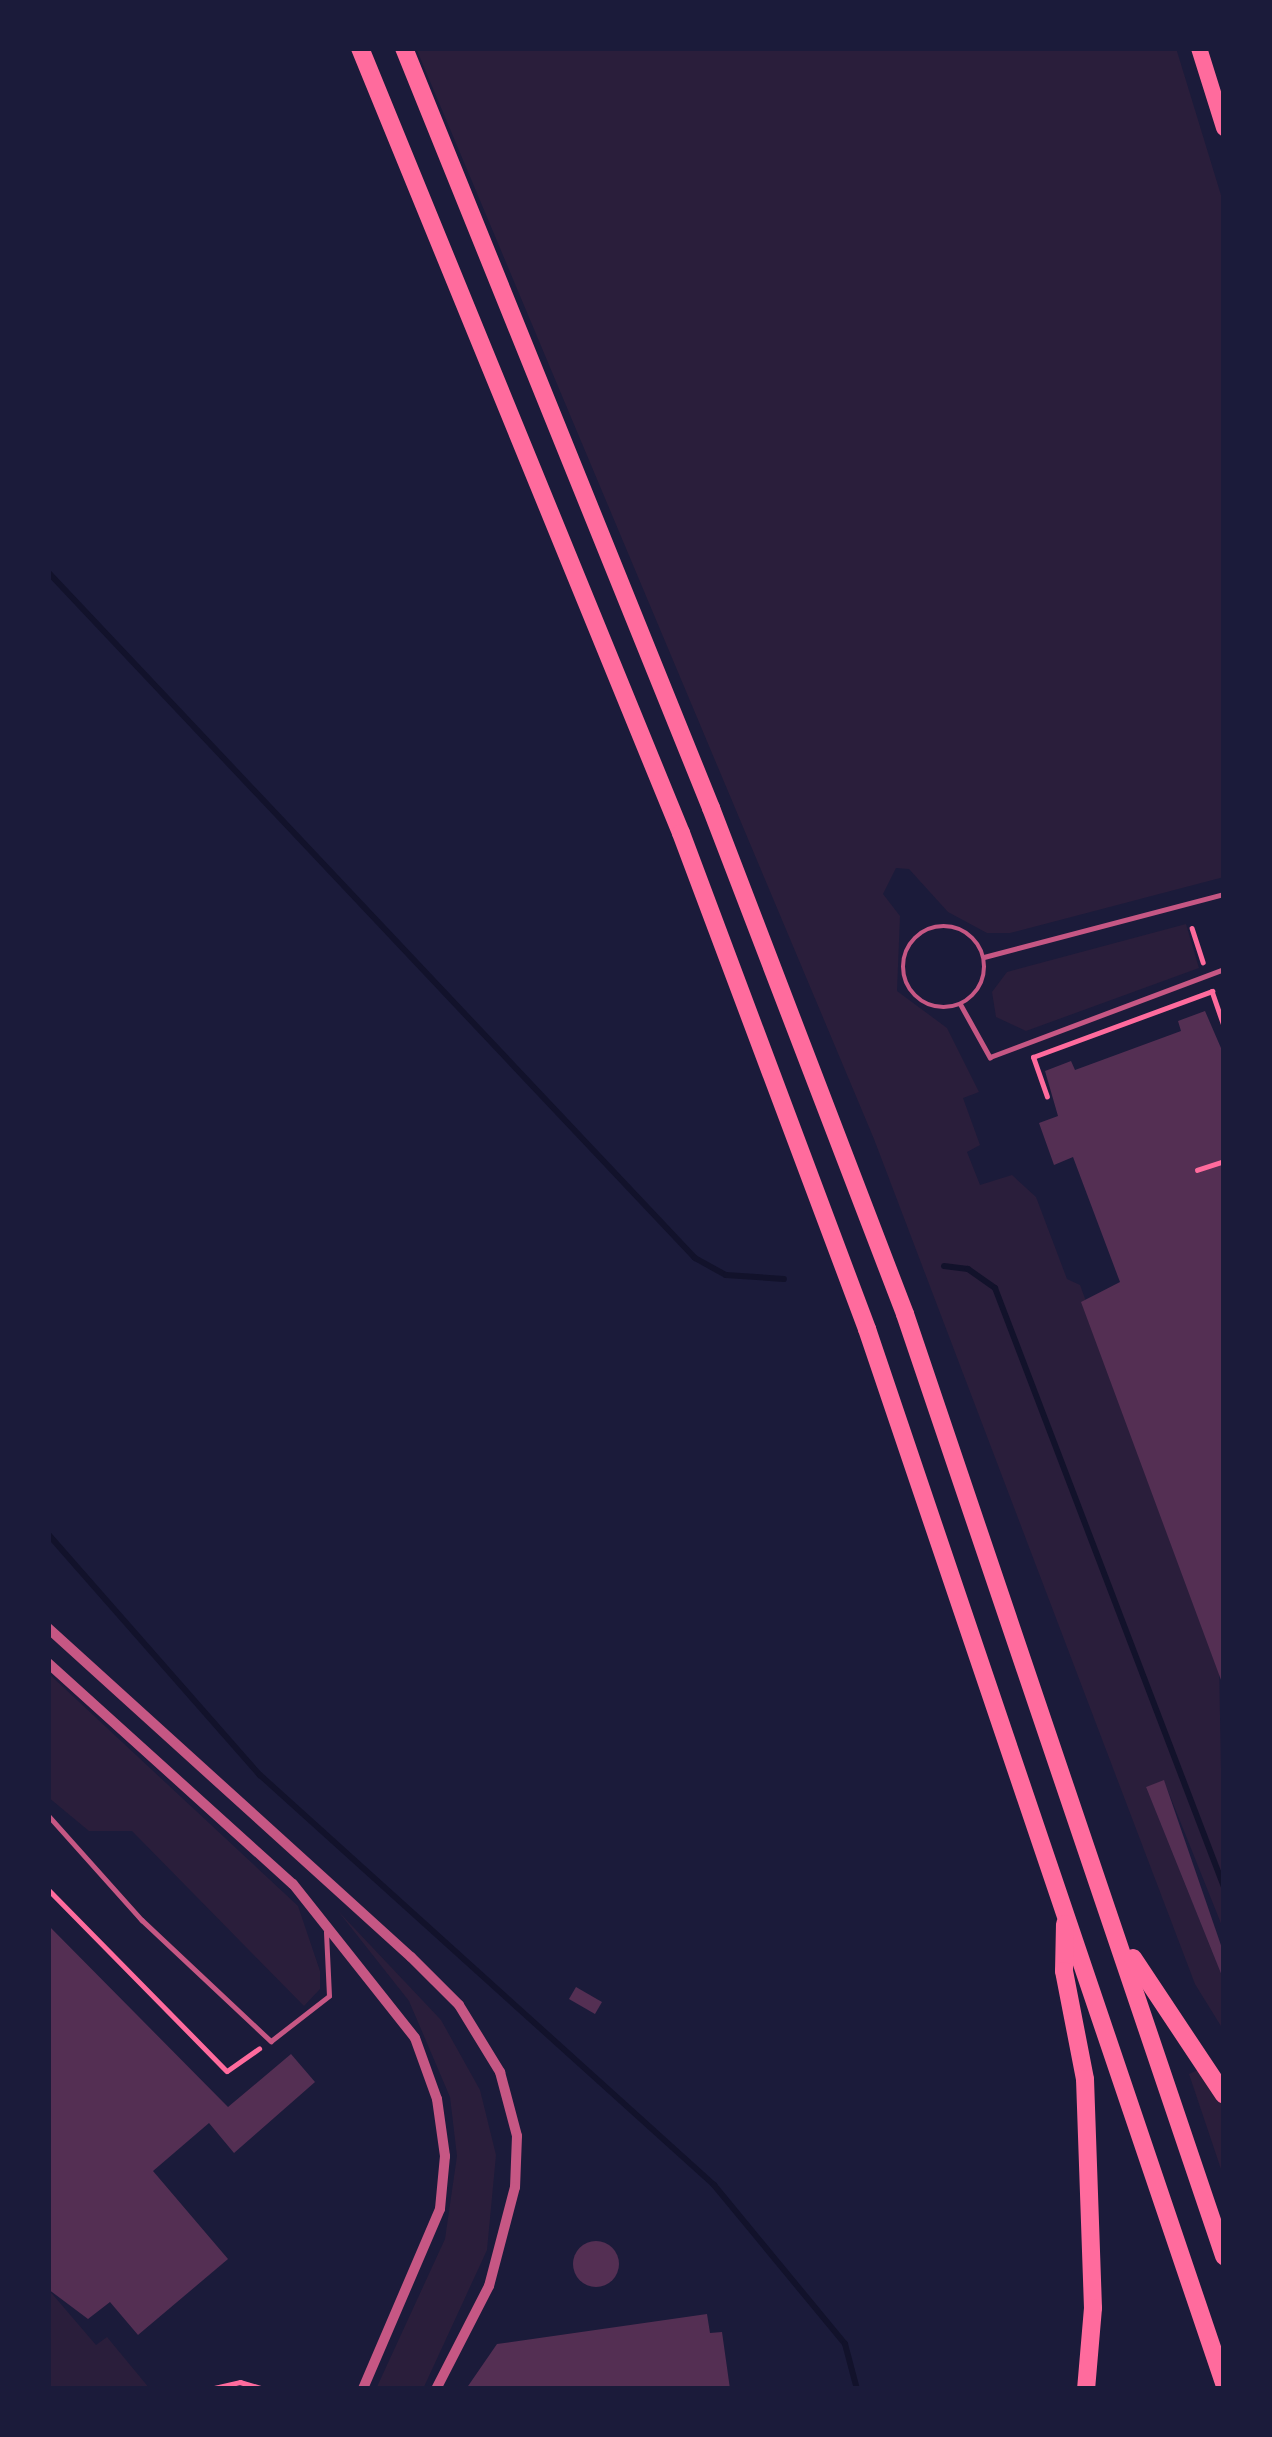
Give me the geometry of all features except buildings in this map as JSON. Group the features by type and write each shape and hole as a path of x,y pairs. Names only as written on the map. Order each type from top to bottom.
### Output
{"highway":[{"path":"360,48 681,833 915,1461 1222,2378"},
{"path":"404,48 711,808 896,1292 1224,2256"},
{"path":"1066,1907 1064,1971 1085,2079 1093,2308 1086,2389"},
{"path":"1120,1940 1224,2095"}],"main road":[{"path":"1199,48 1224,128"}],"street":[{"path":"48,1628 412,1957 459,2005 500,2072 517,2136 515,2187 494,2274 436,2389"},
{"path":"48,1663 325,1920 415,2038 437,2098 445,2156 440,2209 415,2283 363,2389"}],"lane":[{"path":"984,957 1224,894"},
{"path":"956,927 984,957 978,990 961,1005 935,1007 913,994 903,970 909,946 928,929 956,927"},
{"path":"961,1005 990,1058 1224,969"},
{"path":"48,1815 142,1920 271,2041 312,2014 332,1982 325,1920"}],"path":[{"path":"1192,928 1204,965"},
{"path":"1047,1097 1033,1057 1212,991 1224,1027"},
{"path":"1197,1170 1224,1160"},
{"path":"48,1889 227,2072 271,2041"},
{"path":"210,2389 240,2382 265,2389"}],"shaded area":[{"path":"416,48 1176,48 1224,205 1224,877 1010,933 987,933 948,912 909,869 896,868 883,894 900,916 897,991 947,1028 979,1092 963,1098 980,1145 967,1152 980,1185 1012,1175 1036,1197 1067,1279 1080,1285 1219,1662 1224,1931 1164,1781 1146,1787 1224,1981 1224,2031 1195,1984 874,1139"},
{"path":"1186,924 1199,968 1026,1031 996,1017 992,992 1007,972"},
{"path":"48,1673 298,1906 320,1971 320,1989 304,2006 132,1831 89,1831 48,1797"},
{"path":"338,1911 441,2020 480,2090 496,2155 487,2250 423,2389 376,2389 445,2239 457,2156 450,2097 409,2001"},
{"path":"1200,2069 1224,2104 1224,2178 1189,2074"},
{"path":"48,2289 96,2345 107,2337 150,2389 48,2389"}],"waterway":[{"path":"48,572 695,1258 726,1275 784,1279"},
{"path":"944,1266 968,1269 995,1288 1224,1887"},
{"path":"48,1534 260,1775 714,2185 845,2344 857,2389"}]}
